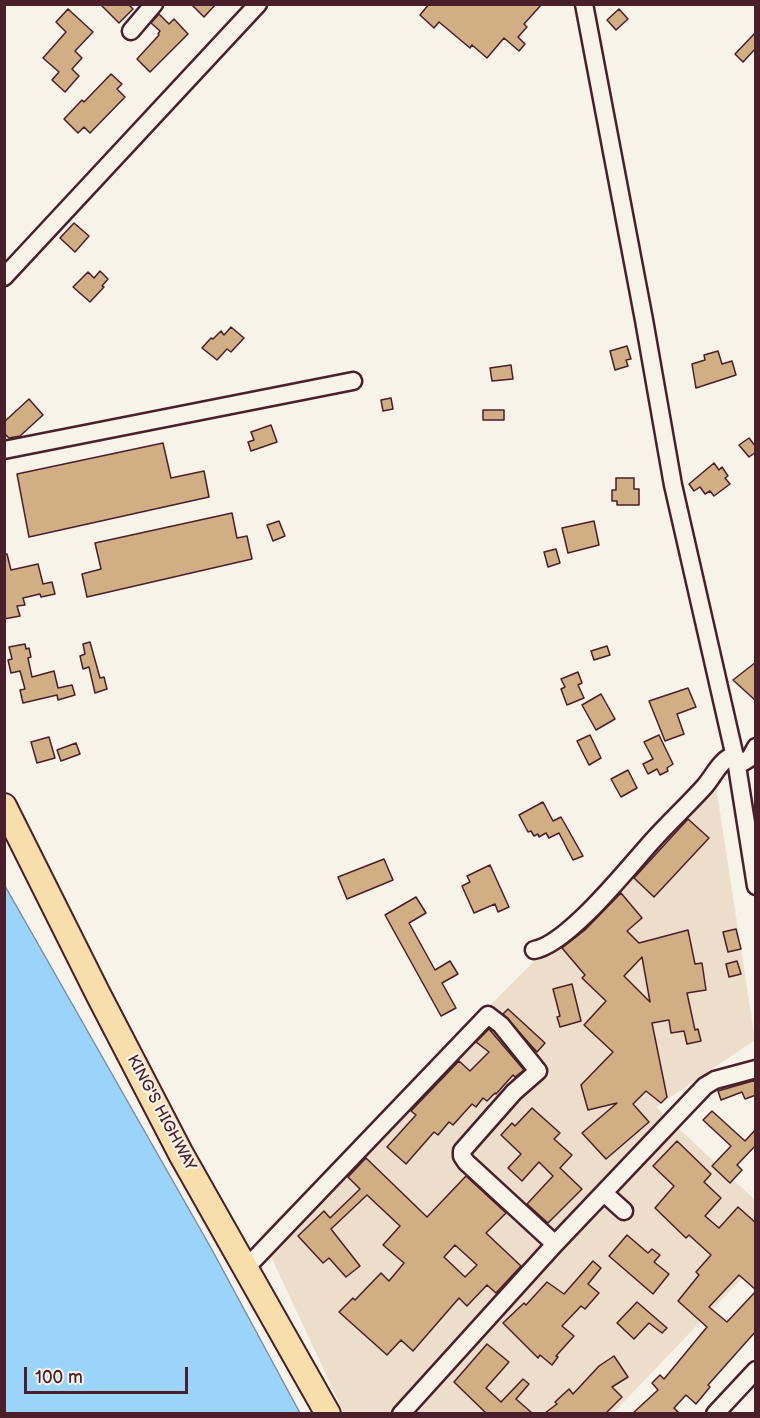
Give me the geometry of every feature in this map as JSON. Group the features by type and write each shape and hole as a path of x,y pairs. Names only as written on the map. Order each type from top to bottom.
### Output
{"highway":[{"name":"KING'S HIGHWAY","path":"4,806 181,1154 328,1413"}],"street":[{"path":"131,31 154,4"},
{"path":"4,278 258,4"},
{"path":"584,4 673,485 736,760 756,886"},
{"path":"4,450 353,381"},
{"path":"534,950 545,948 557,941 610,890 648,846 707,785 727,757 736,760 750,758 756,747"},
{"path":"246,1268 488,1015 501,1025 538,1071 514,1092 462,1151 462,1156 555,1244"},
{"path":"401,1413 555,1244 705,1086 715,1080 756,1069"},
{"path":"604,1193 624,1211"},
{"path":"715,1413 756,1370"}],"shaded area":[{"path":"715,780 755,1040 656,1107 755,1200 755,1265 613,1413 344,1413 261,1235"}],"water":[{"path":"5,886 211,1248 300,1413 5,1413"}],"building":[{"path":"100,4 128,4 133,9 119,23"},
{"path":"191,4 216,4 204,17"},
{"path":"429,4 542,4 524,24 527,27 518,37 525,44 519,51 504,38 487,58 472,45 470,48 439,22 434,28 420,15"},
{"path":"68,9 93,32 75,51 82,58 72,69 79,76 65,92 52,80 59,72 43,58 66,32 56,22"},
{"path":"619,9 628,19 616,30 607,20"},
{"path":"159,14 169,24 174,19 188,34 150,72 137,59 159,35 160,31 151,23"},
{"path":"756,32 756,48 743,62 735,54"},
{"path":"111,74 122,84 117,89 125,97 90,133 84,127 78,133 64,119"},
{"path":"74,223 89,236 75,252 60,238"},
{"path":"100,271 108,279 90,302 73,287 88,272 94,278"},
{"path":"231,327 244,338 231,352 227,349 217,360 202,348 211,338 213,339 221,331 224,335"},
{"path":"627,346 631,359 626,360 628,366 615,370 610,351"},
{"path":"718,351 722,364 732,361 736,375 696,388 692,364 705,360 704,355"},
{"path":"511,365 513,379 492,381 490,368"},
{"path":"391,398 393,409 383,411 381,400"},
{"path":"29,399 43,415 20,436 9,438 4,433 4,422"},
{"path":"483,410 504,410 504,420 483,420"},
{"path":"271,425 277,442 251,451 248,442 254,440 251,432"},
{"path":"749,438 756,447 756,452 749,457 739,445"},
{"path":"163,443 171,478 204,471 209,497 29,537 17,474"},
{"path":"714,463 719,470 722,467 728,476 725,478 730,484 714,496 710,491 705,494 700,487 694,491 689,484"},
{"path":"616,478 634,478 634,489 639,489 639,505 617,505 617,501 612,501 612,490 616,490"},
{"path":"232,513 237,538 247,536 252,559 87,597 82,574 101,569 95,543"},
{"path":"279,521 285,536 273,541 267,525"},
{"path":"594,521 599,545 568,553 562,528"},
{"path":"556,549 560,563 548,567 544,552"},
{"path":"4,554 7,554 11,570 38,564 43,584 52,582 55,594 41,597 40,594 23,598 25,605 17,606 20,616 4,619"},
{"path":"90,642 100,678 104,677 107,689 95,693 89,667 83,669 80,656 85,654 83,644"},
{"path":"25,644 26,649 29,648 31,657 28,658 32,677 54,671 58,688 72,685 75,695 58,700 57,695 23,703 20,690 25,689 20,671 11,673 8,660 12,659 9,647"},
{"path":"607,646 610,655 594,660 591,651"},
{"path":"756,662 756,701 733,680"},
{"path":"578,672 582,683 578,685 584,698 567,705 561,689 565,687 561,679"},
{"path":"688,688 696,707 677,714 684,734 665,741 649,701"},
{"path":"601,694 615,719 596,730 582,705"},
{"path":"590,735 601,758 589,765 577,741"},
{"path":"659,735 673,764 667,768 668,771 660,775 657,769 648,774 643,764 653,759 644,742"},
{"path":"49,737 55,758 37,763 31,742"},
{"path":"76,743 80,754 61,761 57,750"},
{"path":"628,770 637,788 621,797 611,779"},
{"path":"543,802 553,821 561,817 583,856 573,860 559,833 549,838 546,833 539,837 538,834 534,836 531,831 528,832 519,815"},
{"path":"688,819 709,838 654,897 634,878"},
{"path":"384,859 393,880 347,899 338,877"},
{"path":"490,865 509,907 498,912 495,904 474,913 462,886 470,882 467,876"},
{"path":"621,893 642,918 627,931 639,943 688,930 695,964 702,963 706,990 687,993 695,1030 698,1029 701,1041 687,1044 684,1031 671,1033 669,1020 652,1023 667,1097 661,1103 646,1091 633,1104 649,1122 606,1159 582,1133 617,1103 588,1110 581,1085 613,1052 584,1025 606,1001 582,978 585,975 562,948 585,930","holes":["642,957 650,1002 624,976"]},
{"path":"416,897 426,913 409,923 435,970 450,961 458,974 442,983 456,1008 441,1016 385,915"},
{"path":"736,929 741,949 728,952 723,932"},
{"path":"737,961 741,974 729,977 726,964"},
{"path":"572,984 581,1021 560,1027 557,1017 560,1016 553,989"},
{"path":"508,1009 545,1043 537,1052 503,1014"},
{"path":"489,1029 524,1070 515,1077 513,1075 487,1101 483,1098 476,1107 472,1104 453,1125 449,1122 438,1135 434,1132 406,1164 387,1147 416,1115 411,1111 459,1061 470,1071 489,1052 476,1042"},
{"path":"756,1080 756,1095 745,1099 742,1092 721,1100 718,1091"},
{"path":"532,1108 560,1133 554,1139 572,1155 560,1168 582,1189 548,1223 527,1204 553,1176 539,1162 522,1181 508,1168 521,1154 501,1135 512,1123 515,1126"},
{"path":"712,1111 745,1141 756,1129 756,1145 737,1165 742,1170 730,1183 712,1166 731,1146 703,1120"},
{"path":"677,1141 711,1174 704,1182 721,1198 705,1216 719,1228 738,1207 756,1223 756,1290 739,1275 709,1307 727,1322 756,1291 756,1331 708,1385 710,1387 696,1404 686,1395 674,1408 679,1413 633,1413 658,1390 652,1383 660,1375 664,1379 707,1327 678,1301 699,1275 696,1272 711,1255 689,1235 686,1238 655,1208 674,1186 653,1166"},
{"path":"366,1158 427,1217 466,1176 506,1213 486,1233 521,1266 496,1293 487,1285 467,1306 459,1298 413,1351 401,1340 387,1355 339,1312 353,1298 355,1300 381,1273 389,1281 404,1263 383,1245 400,1226 367,1195 331,1229 360,1266 346,1277 329,1258 323,1263 298,1236 324,1211 330,1218 360,1189 348,1177","holes":["455,1245 477,1265 465,1277 444,1257"]},
{"path":"627,1235 648,1253 652,1249 660,1255 654,1262 669,1274 653,1294 609,1256"},
{"path":"593,1261 601,1268 588,1284 599,1293 585,1309 581,1306 562,1326 574,1336 556,1356 558,1357 552,1365 540,1355 538,1358 503,1323 524,1303 526,1305 547,1282 564,1294"},
{"path":"637,1302 667,1328 662,1333 649,1323 634,1339 617,1323"},
{"path":"487,1344 509,1362 486,1388 501,1402 523,1379 529,1384 516,1399 532,1413 486,1413 454,1382"},
{"path":"614,1356 628,1377 612,1387 622,1397 606,1413 545,1413 557,1404 555,1402 569,1389 573,1394 599,1366"}]}
